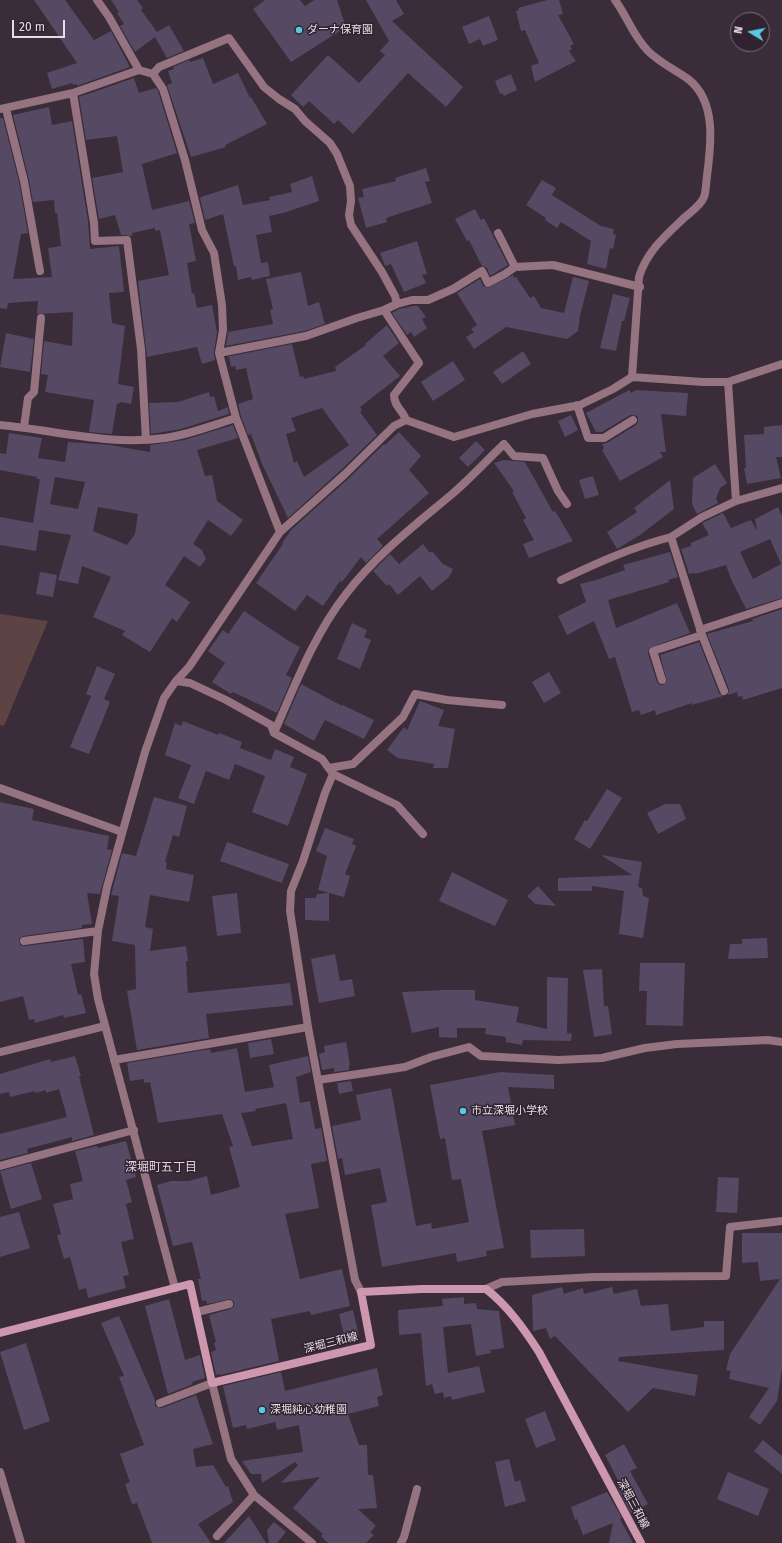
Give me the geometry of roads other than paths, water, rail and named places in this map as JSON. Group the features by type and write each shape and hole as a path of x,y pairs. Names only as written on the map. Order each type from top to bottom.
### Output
{"main road":[{"path":"0,1333 190,1284 212,1383"},
{"path":"361,1292 422,1289 486,1289"},
{"name":"深堀三和線","path":"486,1289 505,1306 519,1322 539,1352 641,1543"},
{"name":"深堀三和線","path":"212,1383 371,1345 361,1292"}],"street":[{"path":"97,0 109,17 139,70"},
{"path":"615,0 622,9 638,39 649,52 663,64 688,79 696,87 705,101 710,126 710,152 704,198 658,243 649,255 639,277 640,287 632,377"},
{"path":"153,74 159,67 229,38 264,88 295,109 304,121 330,144 337,154 350,186 349,215 351,225 382,272 395,296 397,304"},
{"path":"40,271 24,181 3,109 73,93 139,70 153,74 163,89 185,160 202,230 214,253 222,305 224,330 219,353 236,418 280,532"},
{"path":"73,93 93,215 95,241 127,240 141,349 146,440"},
{"path":"498,233 515,267"},
{"path":"219,353 306,336 384,310 397,304 412,300 428,300 453,289 482,271 488,283 515,267 553,265 640,287"},
{"path":"384,310 418,363 394,395 394,402 406,420 454,437 532,414 577,405 632,377 703,382 728,382 782,364"},
{"path":"24,427 28,398 34,392 41,318"},
{"path":"728,382 736,501"},
{"path":"577,405 588,438 604,438 633,420"},
{"path":"0,424 106,439 146,440 166,438 236,418"},
{"path":"175,1288 98,999 94,974 98,931 107,887 122,832 164,698 176,681 189,667 280,532 344,475 394,426 406,420"},
{"path":"274,733 323,626 345,594 370,564 453,493 504,444 514,456 543,458 558,491 567,504"},
{"path":"561,580 619,554 645,544 671,537 702,517 736,501 782,488"},
{"path":"671,537 701,633 724,691"},
{"path":"662,680 653,651 782,603"},
{"path":"176,681 190,682 271,725 274,733 322,760 331,771 397,805 423,834"},
{"path":"331,771 353,764 403,717 415,694 447,700 502,705"},
{"path":"331,771 303,861 291,891 290,911 308,1027 355,1280 361,1292"},
{"path":"0,788 122,832"},
{"path":"24,942 98,931"},
{"path":"0,1052 105,1026"},
{"path":"114,1060 308,1027"},
{"path":"318,1080 405,1067 430,1057 469,1047 480,1056 558,1060 602,1058 645,1048 677,1044 768,1040 782,1042"},
{"path":"0,1166 134,1130"},
{"path":"486,1289 502,1282 594,1277 726,1276 730,1227 782,1221"},
{"path":"197,1312 229,1304"},
{"path":"160,1403 212,1383 231,1459 254,1495 312,1543"},
{"path":"0,1472 21,1543"},
{"path":"401,1543 417,1489"},
{"path":"217,1536 254,1495"}],"place":[{"name":"ダーナ保育園","path":"299,30"},
{"name":"市立深堀小学校","path":"463,1111"},
{"name":"深堀純心幼稚園","path":"262,1410"}],"district":[{"name":"深堀町五丁目","path":"161,1168"}]}
